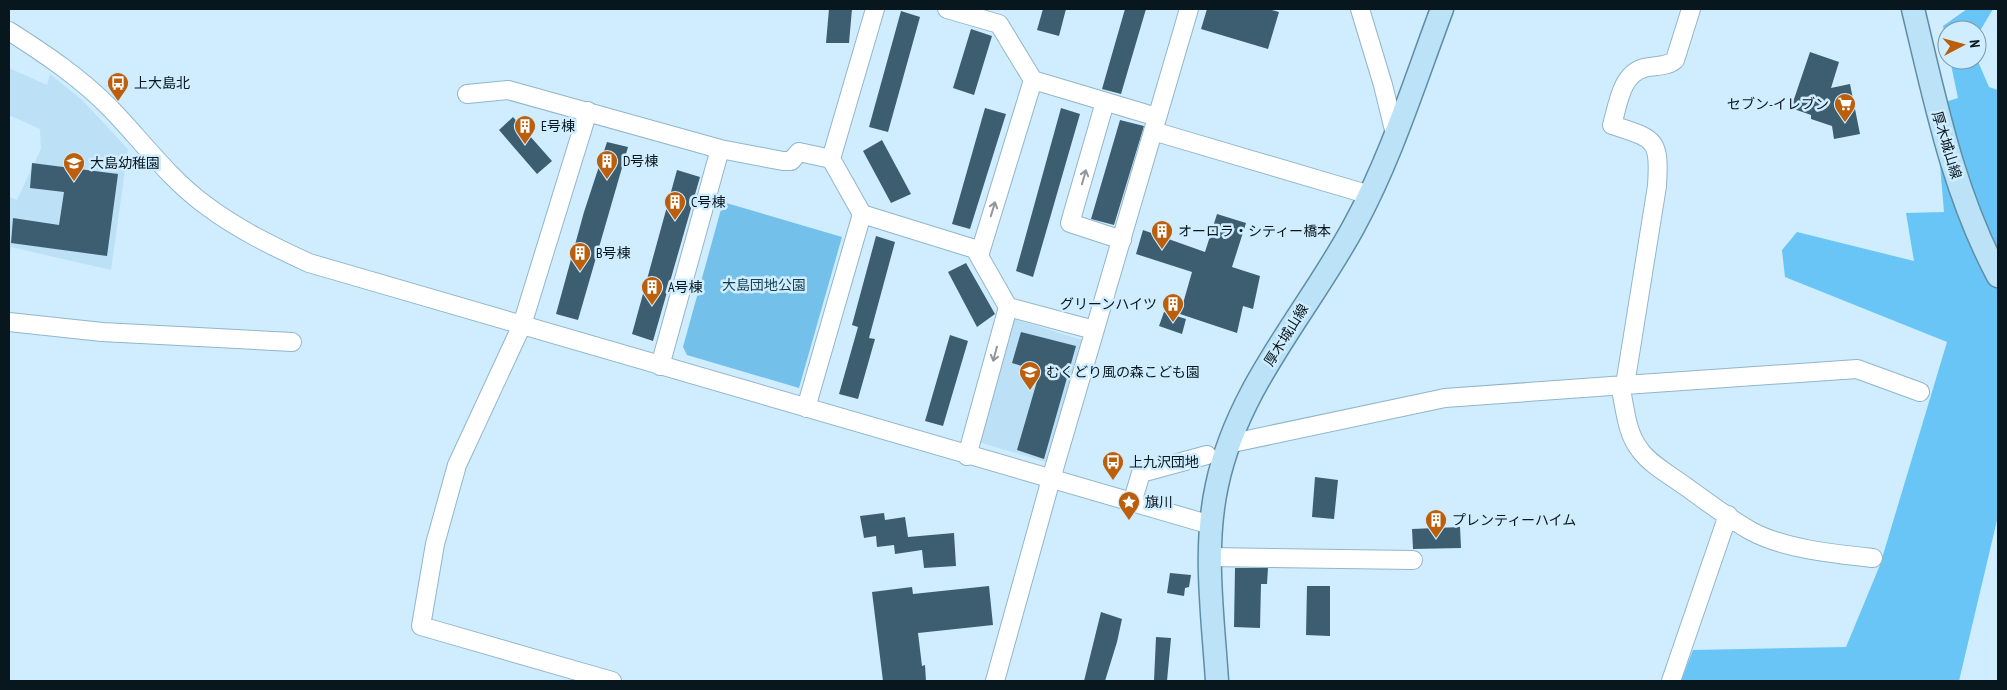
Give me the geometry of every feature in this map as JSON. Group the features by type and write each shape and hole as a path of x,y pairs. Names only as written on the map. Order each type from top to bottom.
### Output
{"main road":[{"name":"厚木城山線","path":"1217,681 1210,556 1211,526 1217,485 1228,444 1251,390 1339,252 1370,195 1442,9"},
{"name":"厚木城山線","path":"1913,9 1935,104 1954,173 1975,228 1998,276"}],"street":[{"path":"874,9 831,159 862,214 975,249 1008,307 967,456"},
{"path":"947,9 1001,16 1032,80 979,256"},
{"path":"995,681 1094,330 1189,9"},
{"path":"1360,9 1383,85 1395,134"},
{"path":"1691,9 1675,60 1666,64 1644,68 1631,76 1622,92 1612,125 1648,138 1657,151 1659,160 1657,186 1622,385 1632,436 1640,450 1650,461 1752,531 1776,540 1822,552 1873,558"},
{"path":"9,32 76,76 111,109 179,183 203,204 256,239 310,263 1211,526"},
{"path":"1032,80 1105,102 1155,124 1370,195"},
{"path":"467,94 508,90 720,149 783,161 791,161 799,152 831,159"},
{"path":"1105,102 1070,224 1122,240"},
{"path":"588,111 522,325 457,464 435,544 421,626 612,681"},
{"path":"660,366 720,149"},
{"path":"806,408 862,214"},
{"path":"1008,307 1094,330"},
{"path":"9,322 102,332 292,342"},
{"path":"1228,444 1445,398 1857,369 1920,392"},
{"path":"1132,503 1141,473 1207,455"},
{"path":"1671,681 1728,516"},
{"path":"1210,556 1413,560"}],"shaded area":[{"path":"1967,9 1993,9 1986,20 1951,20"},
{"name":"大島幼稚園","path":"9,68 47,85 50,74 82,100 128,149 111,270 11,247 9,255 9,197 17,200 41,149 40,129 9,115"},
{"path":"1952,70 1982,70 1989,87 1998,90 1998,516 1959,681 1681,681 1693,650 1846,647 1880,565 1947,342 1785,277 1782,250 1797,232 1914,261 1906,213 1944,212 1935,105 1958,98"},
{"name":"むくどり風の森こども園","path":"1014,319 1082,340 1046,462 979,442"}],"green space":[{"name":"大島団地公園","path":"723,202 842,237 799,388 687,355 683,347"}],"building":[{"path":"829,9 852,9 849,43 826,43"},
{"path":"1043,9 1066,9 1059,36 1037,30"},
{"path":"1125,9 1146,9 1121,94 1102,89"},
{"path":"1207,9 1268,9 1279,12 1268,49 1201,29"},
{"path":"901,11 920,17 888,132 869,127"},
{"path":"971,29 992,36 974,95 953,88"},
{"path":"1810,52 1839,62 1831,88 1850,84 1860,134 1834,139 1832,126 1811,119 1811,115 1791,108"},
{"path":"985,108 1006,114 970,229 952,224"},
{"path":"1061,108 1080,114 1033,277 1016,271"},
{"name":"E号棟","path":"513,117 552,161 537,174 499,130"},
{"path":"1120,120 1144,126 1114,225 1091,219"},
{"path":"882,140 911,194 891,203 863,151"},
{"path":"607,142 628,147 578,320 556,314 584,212"},
{"path":"32,163 118,174 107,256 11,243 13,218 59,225 64,192 30,188"},
{"path":"677,170 700,177 653,341 632,334"},
{"path":"1217,214 1246,223 1232,267 1260,276 1253,309 1243,306 1237,333 1180,314 1192,272 1136,254 1143,230 1205,252"},
{"path":"876,236 895,242 869,338 875,339 858,399 839,394 858,327 852,325"},
{"path":"966,263 995,314 977,327 948,272"},
{"name":"グリーンハイツ","path":"1164,312 1186,319 1182,334 1159,326"},
{"path":"1021,332 1076,346 1044,459 1017,450 1040,371 1012,363"},
{"path":"950,335 968,341 943,426 925,421"},
{"path":"1315,477 1338,480 1334,519 1312,517"},
{"path":"884,513 885,520 905,517 908,537 954,533 956,566 924,568 922,550 895,554 894,545 877,547 876,536 864,538 860,516"},
{"name":"プレンティーハイム","path":"1460,527 1461,548 1413,549 1412,529"},
{"path":"1235,568 1268,568 1267,584 1261,584 1260,628 1234,627"},
{"path":"1170,573 1191,575 1189,587 1185,588 1184,596 1167,593"},
{"path":"989,586 993,625 918,633 922,666 925,665 926,681 883,681 872,592 912,587 913,594"},
{"path":"1307,586 1330,586 1330,636 1306,635"},
{"path":"1101,612 1122,619 1117,642 1105,681 1084,681"},
{"path":"1156,637 1171,638 1167,681 1154,681"}],"place":[{"name":"上大島北","path":"118,102"},
{"name":"セブン-イレブン","path":"1845,123"},
{"name":"E号棟","path":"525,145"},
{"name":"D号棟","path":"607,180"},
{"name":"大島幼稚園","path":"74,182"},
{"name":"C号棟","path":"675,221"},
{"name":"オーロラ・シティー橋本","path":"1162,250"},
{"name":"B号棟","path":"580,272"},
{"name":"A号棟","path":"652,306"},
{"name":"グリーンハイツ","path":"1173,323"},
{"name":"むくどり風の森こども園","path":"1030,391"},
{"name":"上九沢団地","path":"1113,481"},
{"name":"旗川","path":"1129,521"},
{"name":"プレンティーハイム","path":"1436,539"}]}
